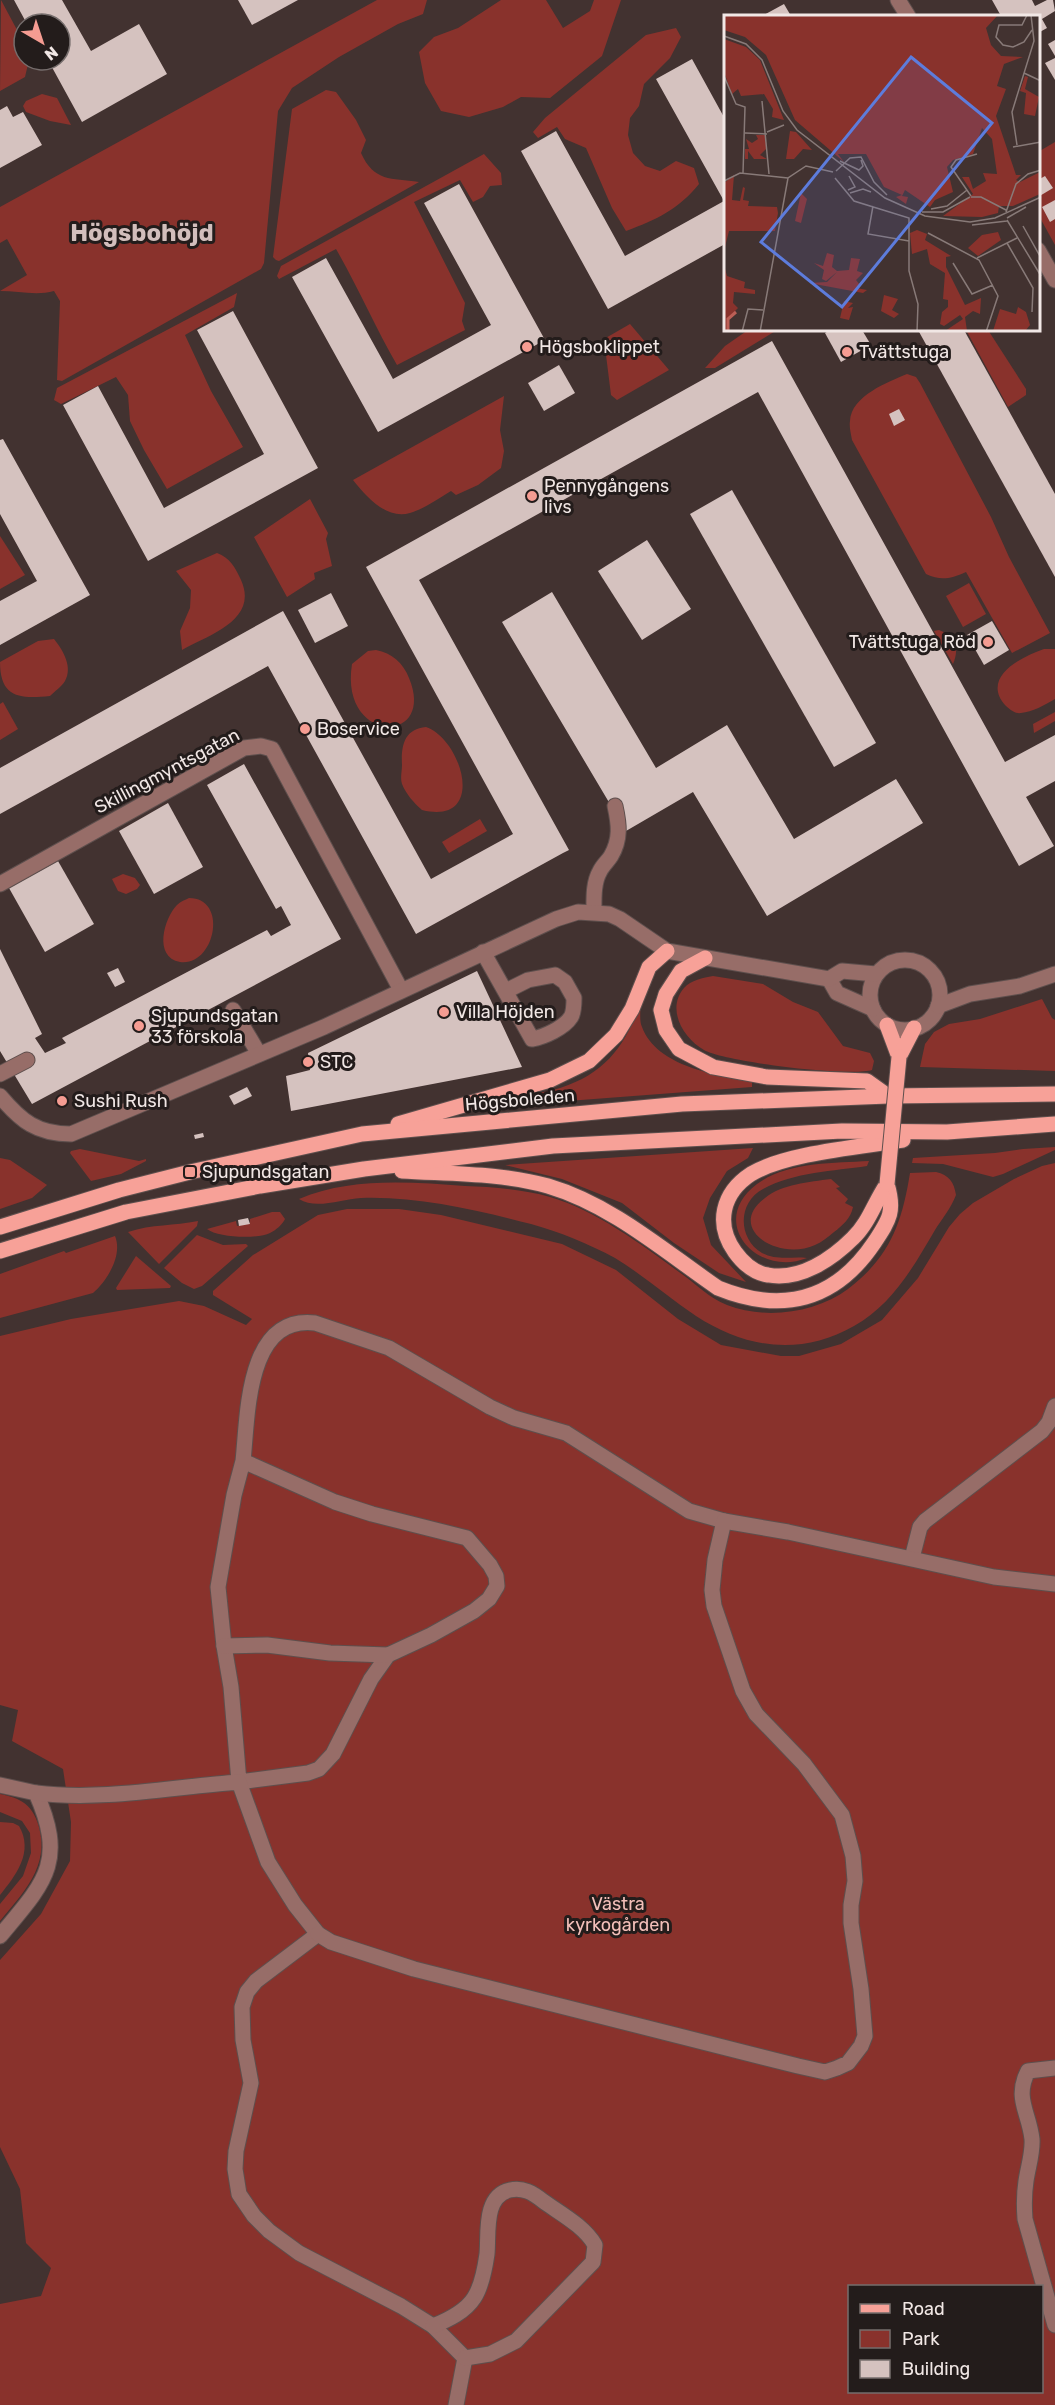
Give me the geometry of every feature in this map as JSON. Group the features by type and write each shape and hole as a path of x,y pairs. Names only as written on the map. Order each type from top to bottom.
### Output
{"main road":[{"path":"362,1134 550,1080 589,1061 616,1035 632,1009 649,967 667,951"},
{"path":"705,958 681,971 666,994 661,1010 666,1030 679,1049 713,1067 767,1077 867,1081 888,1096"},
{"path":"887,1025 899,1057"},
{"path":"364,1169 520,1180 549,1187 619,1219 718,1288 733,1294 784,1301 810,1297 829,1288 860,1263 888,1220 893,1203 887,1184 899,1057 914,1028"},
{"name":"Högsboleden","path":"0,1227 119,1190 362,1134 682,1104 888,1096 1055,1094"},
{"path":"0,1251 126,1212 260,1186 364,1169 553,1146 842,1131 947,1132 1055,1124"},
{"path":"887,1184 876,1198 866,1223 855,1236 828,1258 802,1272 776,1275 758,1272 741,1260 725,1235 722,1218 730,1195 741,1181 760,1169 806,1156 947,1132"}],"street":[{"path":"898,0 907,15"},
{"path":"1040,253 1055,279"},
{"name":"Skillingmyntsgatan","path":"0,884 244,748 261,746 272,749 401,990"},
{"path":"594,912 594,895 600,871 617,843 619,827 615,806"},
{"path":"0,1096 24,1122 54,1134 71,1134 324,1027 483,952 556,919 578,912 609,914 667,951 828,979 842,971 876,974"},
{"path":"483,952 532,1038 539,1038 571,1018 574,998 565,982 555,975 528,980 506,991"},
{"path":"911,960 922,964 931,971 939,986 938,1006 928,1020 914,1028 899,1029 887,1025 873,1009 870,991 876,974 892,962 911,960"},
{"path":"938,1006 970,994 1020,986 1055,974"},
{"path":"828,979 837,993 873,1009"},
{"path":"939,986 970,994"},
{"path":"233,1010 259,1054"},
{"path":"0,1074 27,1060"},
{"path":"724,1521 715,1560 712,1590 714,1606 743,1691 756,1714 804,1764 842,1815 854,1856 855,1881 850,1905 851,1923 866,2026 861,2046 848,2063 825,2072 788,2063 414,1969 331,1942 318,1934 295,1905 268,1862 239,1782 231,1687 218,1587 234,1495 243,1461 249,1398 257,1363 263,1348 281,1330 307,1322 315,1323 389,1348 490,1407 514,1418 566,1433 689,1511 724,1521 788,1532 994,1577 1055,1584"},
{"path":"912,1558 920,1527 925,1521 1042,1431 1049,1422 1055,1406"},
{"path":"224,1646 267,1645 330,1653 388,1655 454,1623 489,1599 497,1586 496,1576 482,1554 466,1538 335,1502 243,1461"},
{"path":"0,1785 64,1796 239,1782 308,1773 319,1769 333,1754 371,1679 388,1655"},
{"path":"0,1936 31,1899 44,1881 47,1871 51,1852 49,1830 36,1793"},
{"path":"318,1934 256,1981 248,1992 242,2007 243,2040 251,2083 236,2151 235,2169 239,2194 254,2216 269,2231 299,2253 401,2306 433,2326 465,2358"},
{"path":"1055,2068 1028,2071 1023,2080 1021,2100 1032,2138 1024,2202 1025,2219 1055,2325"},
{"path":"433,2326 452,2317 474,2298 485,2265 489,2216 496,2198 501,2194 517,2188 528,2191 586,2233 595,2245 593,2262 531,2328 516,2341 499,2350 482,2356 465,2358"},
{"path":"456,2405 465,2358"}],"green space":[{"path":"1,0 12,21 12,72 26,72 25,77 0,91"},
{"path":"377,0 427,0 423,14 398,24 339,57 292,88 278,111 264,263 261,269 62,381 57,380 60,301 54,291 34,293 0,291 27,275 7,239 0,243 0,207"},
{"path":"501,0 546,0 563,28 590,11 594,0 621,0 602,56 550,98 521,97 503,107 469,117 441,111 425,83 419,52 434,37 458,28"},
{"path":"676,28 681,37 670,58 644,84 639,106 630,118 628,135 633,153 645,166 660,171 676,161 694,168 699,184 666,213 626,231 612,208 586,148 565,139 557,127 538,138 533,132 545,118 646,35"},
{"path":"326,90 336,92 356,120 366,140 361,153 372,169 384,177 419,182 279,261 273,257 292,109"},
{"path":"42,94 57,98 71,125 50,121 26,112 23,106 26,101"},
{"path":"1055,142 1055,245 1040,218 1040,151"},
{"path":"484,154 501,173 502,185 490,186 483,197 473,202 460,180 414,202 465,303 462,321 465,330 397,365 336,249 279,279 277,276 281,266"},
{"path":"237,293 234,307 185,335 211,391 243,447 167,489 130,421 128,395 116,377 61,404 54,400 57,388"},
{"path":"630,324 669,370 617,400 611,395 604,339"},
{"path":"745,332 774,332 715,368 705,368 725,346"},
{"path":"967,332 989,332 1026,389 1026,395 1008,407"},
{"path":"907,374 916,377 920,383 1050,633 1012,653 966,572 946,578 936,578 926,574 852,440 850,421 857,404 872,391"},
{"path":"504,396 500,430 504,451 501,468 478,485 456,495 451,491 421,509 401,514 385,510 377,505 353,480"},
{"path":"310,499 328,533 326,539 332,566 314,573 315,579 287,597 254,537"},
{"path":"0,536 25,575 0,589"},
{"path":"217,553 229,560 239,575 245,594 243,606 237,616 217,632 182,650 180,631 190,608 191,590 176,571"},
{"path":"969,583 986,614 963,627 946,596"},
{"path":"939,630 949,635 955,643 956,652 953,664 934,631"},
{"path":"54,639 64,653 67,664 65,681 50,696 30,697 14,694 4,683 0,662 38,641"},
{"path":"1044,649 1055,649 1055,699 1030,711 1019,713 1010,710 999,695 998,686 1001,677 1015,663"},
{"path":"376,650 396,660 404,668 409,678 414,700 410,715 400,724 386,726 372,722 359,710 352,691 352,664 368,651"},
{"path":"3,702 18,729 0,740 0,704"},
{"path":"1055,712 1055,721 1034,733 1033,724"},
{"path":"426,727 439,735 450,748 458,763 462,779 462,794 455,806 442,812 422,810 408,795 401,782 402,751 405,740 413,731"},
{"path":"480,819 487,831 449,853 442,842"},
{"path":"123,874 135,878 140,885 137,889 126,894 118,891 112,879"},
{"path":"189,898 202,901 209,909 213,920 213,932 202,954 192,961 180,962 172,959 166,953 165,927 172,911 178,904"},
{"path":"713,976 763,984 793,1002 818,1012 843,1046 870,1053 874,1061 872,1070 839,1072 788,1067 716,1055 704,1050 696,1045 684,1031 679,1022 677,1005 679,996 687,985"},
{"path":"1042,999 1055,1020 1055,1071 920,1067 925,1044 934,1032 949,1024 980,1019"},
{"path":"640,1004 642,1027 650,1041 660,1051 689,1067 752,1081 752,1087 515,1105 538,1093 585,1078 597,1069 618,1048"},
{"path":"1055,1147 1055,1150 993,1177 943,1164 912,1163 913,1158"},
{"path":"753,1148 748,1158 727,1171 710,1198 703,1218 711,1245 746,1282 719,1273 674,1243 622,1203 562,1179 505,1165"},
{"path":"80,1149 139,1161 146,1159 146,1161 121,1174 91,1181 70,1153"},
{"path":"0,1158 10,1160 47,1185 32,1198 0,1209"},
{"path":"869,1161 867,1166 814,1173 775,1183 763,1189 749,1202 745,1211 745,1230 754,1246 762,1253 774,1257 807,1258 788,1262 771,1260 756,1253 744,1242 737,1229 737,1214 743,1199 757,1184 782,1171 796,1168 826,1163"},
{"name":"Västra kyrkogården","path":"1055,1163 1055,2405 0,2405 0,2304 41,2296 51,2268 26,2243 20,2189 0,2147 0,1960 41,1914 70,1861 71,1822 63,1769 12,1741 18,1710 0,1705 0,1336 71,1319 179,1301 204,1306 246,1325 252,1319 213,1295 213,1291 253,1255 318,1215 347,1209 399,1209 441,1215 562,1244 616,1270 678,1319 721,1345 781,1356 799,1356 841,1344 882,1320 918,1278 949,1227 960,1214 973,1203 1042,1166"},
{"path":"936,1172 950,1180 956,1195 901,1284 880,1307 854,1326 834,1336 794,1345 754,1342 715,1327 615,1258 542,1227 468,1209 404,1199 361,1198 313,1204 299,1199 339,1187 381,1183 486,1187 540,1194 567,1203 601,1219 649,1250 720,1302 742,1310 774,1313 806,1309 821,1304 848,1289 862,1277 892,1238 903,1208 910,1173"},
{"path":"831,1179 840,1187 836,1188 848,1199 845,1203 853,1207 846,1221 823,1241 801,1249 786,1249 772,1246 753,1231 751,1220 754,1209 772,1193 796,1184"},
{"path":"272,1212 280,1212 285,1219 277,1229 264,1235 229,1236 207,1229 236,1221 237,1226 250,1223 250,1219"},
{"path":"198,1221 197,1226 159,1264 128,1232 146,1228"},
{"path":"197,1235 223,1245 246,1244 248,1246 202,1286 194,1289 182,1283 164,1268"},
{"path":"115,1236 117,1251 112,1267 93,1293 0,1318 0,1274"},
{"path":"136,1256 171,1286 170,1288 117,1290 116,1288"},
{"path":"0,1794 20,1800 30,1808 39,1827 41,1854 32,1878 0,1921 0,1904 23,1876 31,1853 30,1833 22,1821 0,1812"},
{"path":"0,1822 19,1826 25,1845 17,1871 0,1895"}],"building":[{"path":"14,0 62,0 69,12 20,12"},
{"path":"238,0 298,0 252,25"},
{"path":"992,0 1032,0 1035,6 1047,0 1053,0 1055,11 1042,19 1047,28 1040,32 1040,15 1000,15"},
{"path":"784,4 790,15 764,15"},
{"path":"72,18 91,51 139,24 167,74 82,122 55,72 72,72"},
{"path":"1055,40 1055,56 1048,44"},
{"path":"1055,58 1055,80 1045,63"},
{"path":"692,59 724,117 724,201 656,79"},
{"path":"7,106 13,117 23,112 42,145 0,168 0,110"},
{"path":"556,131 625,256 724,201 724,245 608,309 521,151"},
{"path":"1045,176 1053,188 1040,196 1040,179"},
{"path":"459,184 545,340 378,432 292,277 326,258 393,379 491,325 424,203"},
{"path":"1055,200 1055,219 1050,222 1042,207"},
{"path":"233,311 318,468 148,561 63,405 98,386 164,508 264,454 197,330"},
{"name":"Tvättstuga","path":"863,332 871,345 841,362 825,333"},
{"path":"919,332 965,332 1055,494 1055,577"},
{"path":"772,341 1005,762 1055,735 1055,781 1026,797 1054,846 1019,866 758,392 419,580 569,850 416,934 268,666 0,814 0,768 283,611 431,879 513,834 366,567"},
{"path":"559,365 575,393 544,411 528,383"},
{"path":"899,409 905,420 894,426 889,414"},
{"path":"3,439 90,595 0,645 0,601 37,581 0,514 0,440"},
{"path":"732,490 876,743 834,767 690,514"},
{"path":"647,540 691,609 642,640 598,571"},
{"path":"552,592 656,768 727,725 794,839 896,779 923,823 767,916 693,792 626,831 502,622"},
{"path":"331,593 348,626 315,643 298,610"},
{"name":"Tvättstuga Röd","path":"992,621 1009,650 984,665 967,635"},
{"path":"244,764 341,939 32,1104 0,1051 0,949 42,1034 35,1038 45,1053 66,1043 62,1038 267,930 271,936 291,925 281,906 276,909 207,785"},
{"path":"168,803 203,867 154,894 119,831"},
{"path":"58,861 94,924 45,952 9,888"},
{"path":"118,968 125,982 115,987 107,973"},
{"name":"Villa Höjden","path":"477,971 522,1067 291,1111 286,1076 310,1070 308,1053"},
{"path":"247,1087 252,1096 234,1105 229,1096"},
{"path":"203,1133 204,1137 195,1139 194,1135"},
{"path":"248,1218 250,1224 239,1226 238,1220"}],"place":[{"name":"Högsboklippet","path":"527,347"},
{"name":"Tvättstuga","path":"847,352"},
{"name":"Pennygångens livs","path":"532,496"},
{"name":"Tvättstuga Röd","path":"988,642"},
{"name":"Boservice","path":"305,729"},
{"name":"Villa Höjden","path":"444,1012"},
{"name":"Sjupundsgatan 33 förskola","path":"139,1026"},
{"name":"STC","path":"308,1062"},
{"name":"Sushi Rush","path":"62,1101"},
{"name":"Sjupundsgatan","path":"190,1172"}],"district":[{"name":"Högsbohöjd","path":"142,233"}]}
